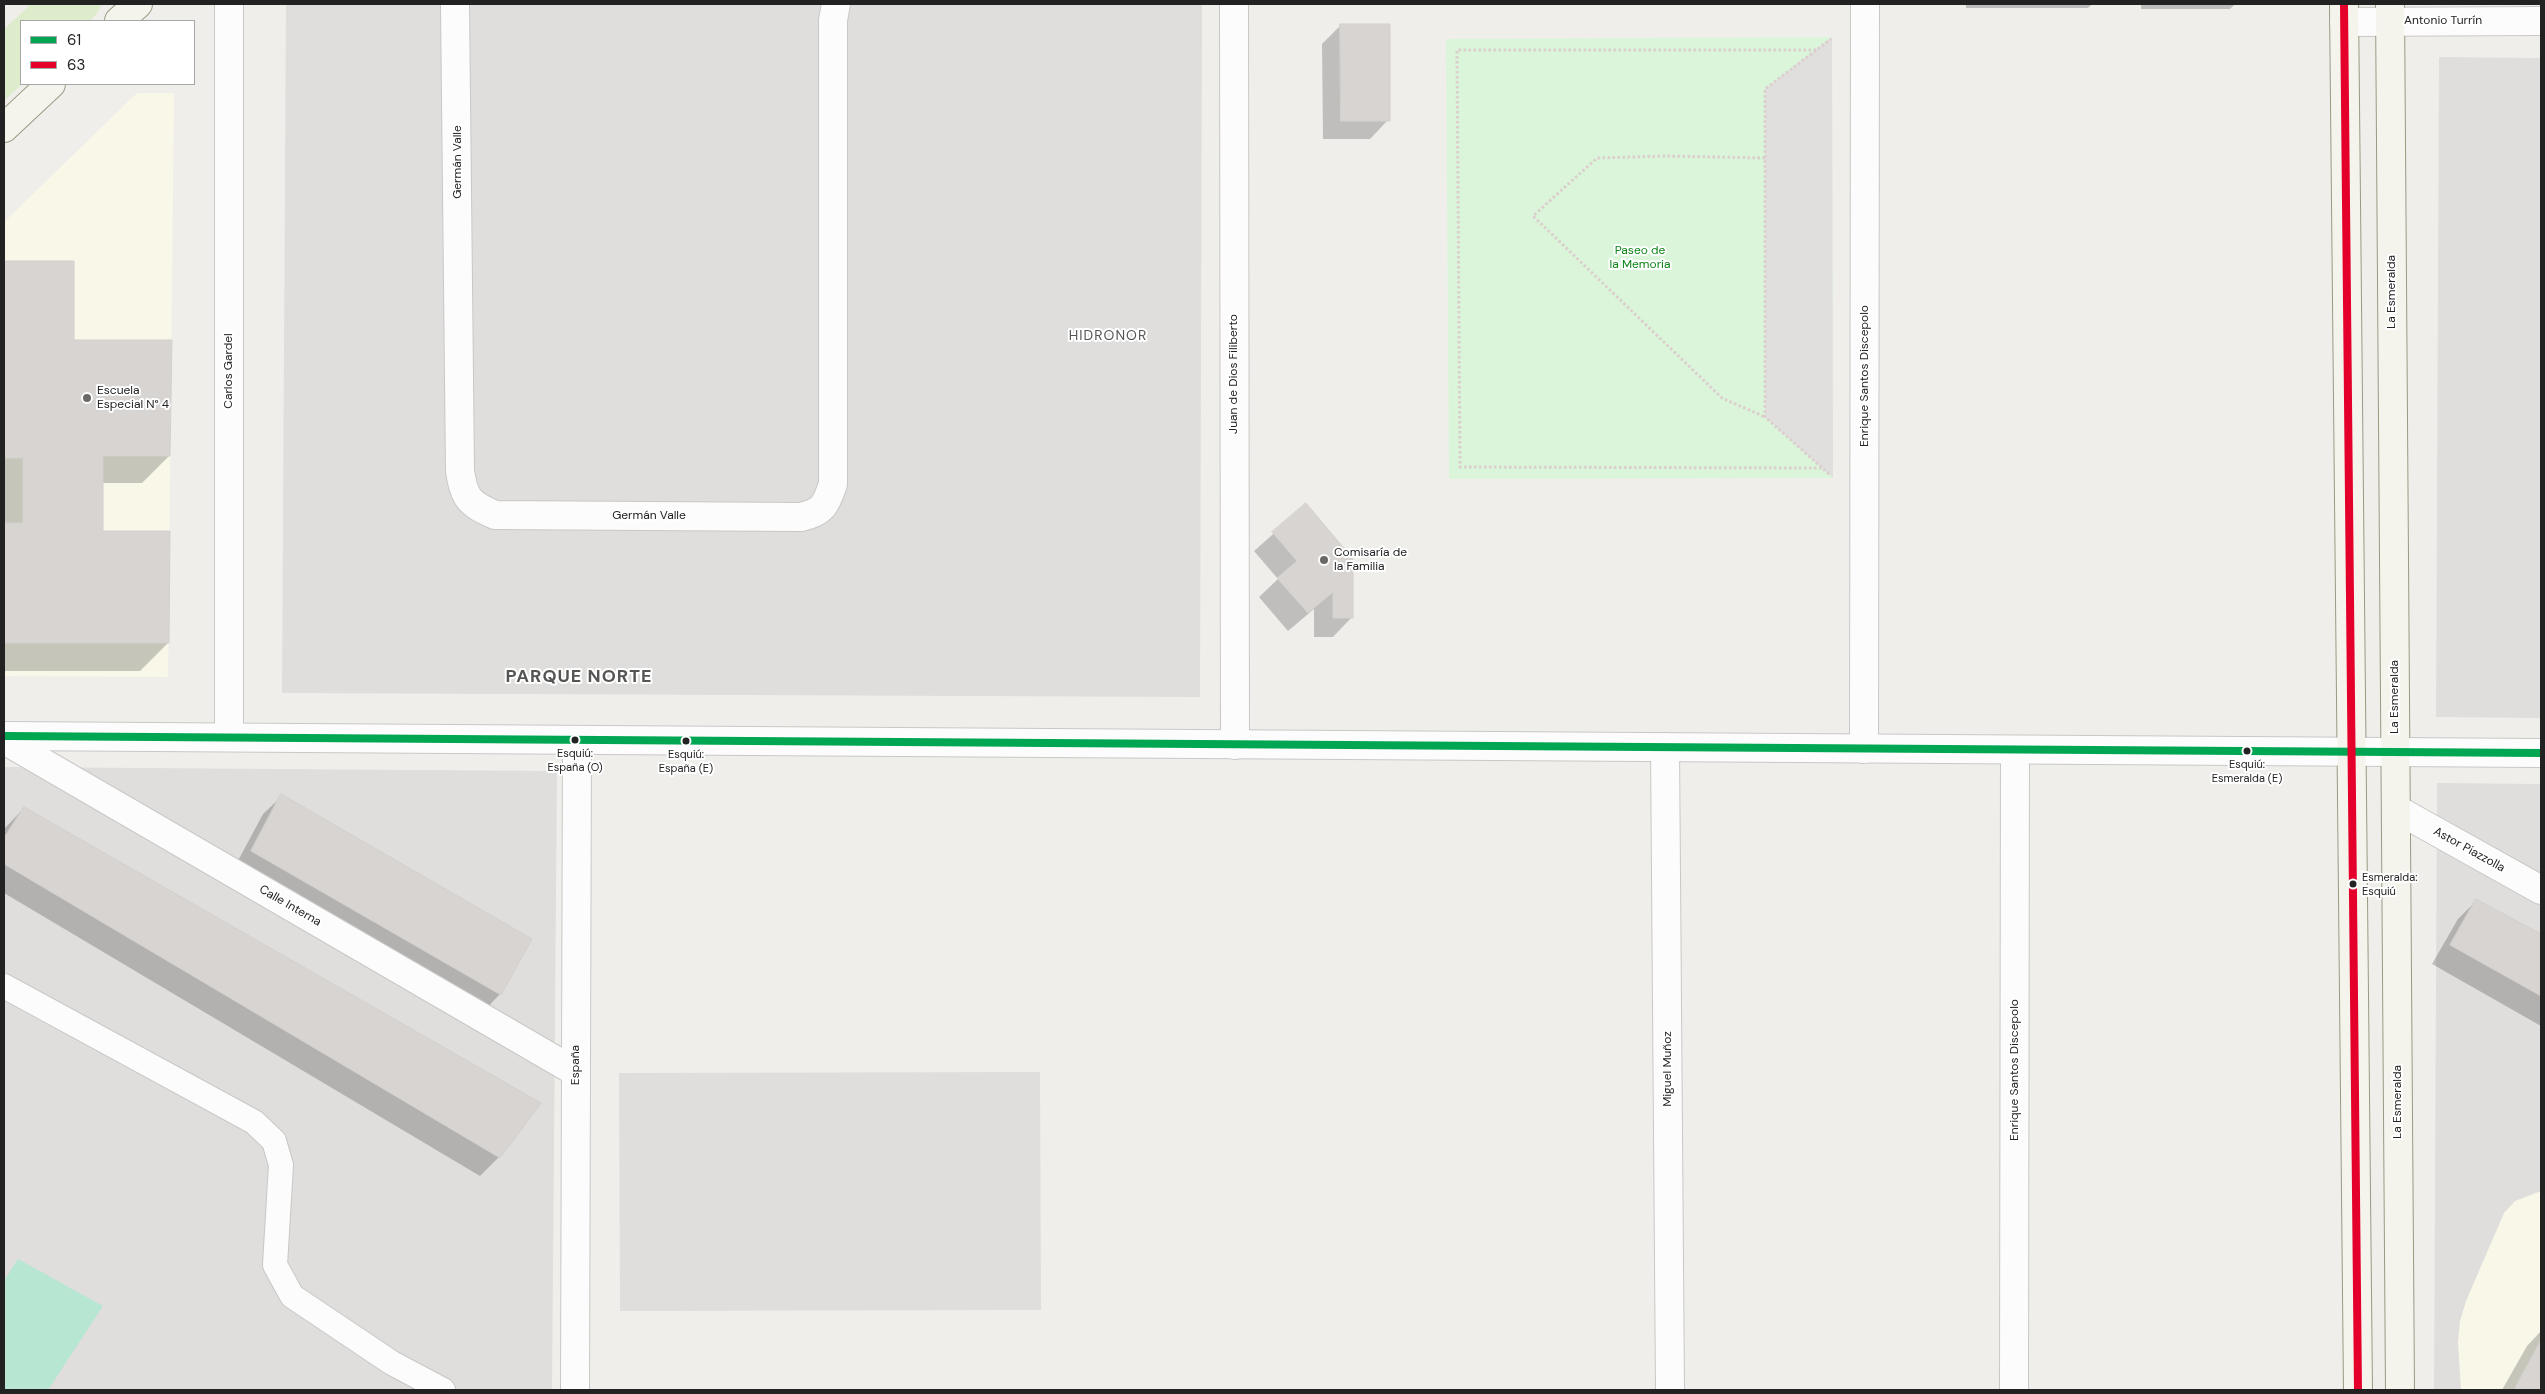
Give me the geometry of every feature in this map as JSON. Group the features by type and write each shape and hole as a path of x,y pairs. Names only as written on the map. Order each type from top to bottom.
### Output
{"main road":[{"path":"120,20 138,4"},
{"path":"2344,13 2358,1390"},
{"name":"La Esmeralda","path":"2390,13 2400,1390"},
{"path":"4,128 50,85"}],"street":[{"name":"Carlos Gardel","path":"228,4 228,738"},
{"name":"Germán Valle","path":"455,4 460,470 463,491 474,506 495,515 801,517 816,513 822,508 827,502 834,484 833,20 836,4"},
{"name":"Juan de Dios Filiberto","path":"1234,4 1235,745"},
{"name":"Enrique Santos Discepolo","path":"1864,749 1865,4"},
{"name":"Antonio Turrín","path":"2344,13 2390,13 2541,21"},
{"path":"4,736 2541,753"},
{"name":"Calle Interna","path":"4,740 576,1072"},
{"name":"España","path":"575,1390 577,740"},
{"name":"Miguel Muñoz","path":"1666,747 1670,1390"},
{"name":"Enrique Santos Discepolo","path":"2014,1390 2015,750"},
{"name":"Astor Piazzolla","path":"2396,809 2541,890"}],"lane":[{"path":"4,986 103,1041 206,1094 260,1128 274,1141 281,1165 275,1265 292,1296 392,1363 441,1390"}],"path":[{"path":"1765,417 1765,89 1832,37"},
{"path":"1816,50 1458,50 1460,467 1822,468"},
{"path":"1765,158 1666,156 1597,158 1534,216 1722,398 1765,417 1833,478"}],"shaded area":[{"path":"286,4 1202,4 1200,697 282,693"},
{"path":"1832,37 1833,478 1765,417 1765,89"},
{"path":"2439,57 2541,58 2541,718 2436,717"},
{"name":"Escuela Especial N° 4","path":"137,93 174,93 168,677 4,676 4,222"},
{"path":"4,767 557,771 552,1390 4,1390"},
{"path":"2437,783 2541,784 2541,1390 2434,1390"},
{"path":"1040,1072 1041,1310 620,1311 619,1073"},
{"path":"2541,1191 2541,1390 2461,1390 2458,1342 2460,1321 2466,1301 2504,1213 2515,1201"}],"green space":[{"path":"31,4 101,4 99,11 91,20 20,20 21,85 4,101 4,29"},
{"name":"Paseo de la Memoria","path":"1832,37 1833,478 1449,479 1446,39"},
{"path":"18,1259 103,1306 48,1390 4,1390 4,1281"}],"building":[{"path":"1340,24 1390,24 1390,121 1341,121"},
{"path":"4,261 74,261 74,340 172,340 170,456 103,456 103,531 170,531 169,643 4,643 4,523 23,523 23,458 4,458"},
{"name":"Comisaría de la Familia","path":"1306,503 1353,559 1353,618 1333,618 1333,592 1308,613 1277,578 1297,561 1272,532"},
{"path":"281,794 532,939 501,995 251,851"},
{"path":"24,807 541,1103 500,1158 4,864 4,838"},
{"path":"2476,899 2541,934 2541,996 2450,945"},
{"path":"2541,1340 2541,1390 2514,1390"}],"transit line":[{"name":"63","path":"2344,4 2358,1390"},
{"name":"61","path":"4,736 2541,753"}],"place":[{"name":"Escuela Especial N° 4","path":"87,398"},
{"name":"Comisaría de la Familia","path":"1324,560"},
{"name":"Esquiú: España (O)","path":"575,740"},
{"name":"Esquiú: España (E)","path":"686,741"},
{"name":"Esquiú: Esmeralda (E)","path":"2247,751"},
{"name":"Esmeralda: Esquiú","path":"2353,884"}],"district":[{"name":"HIDRONOR","path":"1108,336"},
{"name":"PARQUE NORTE","path":"579,677"}]}
